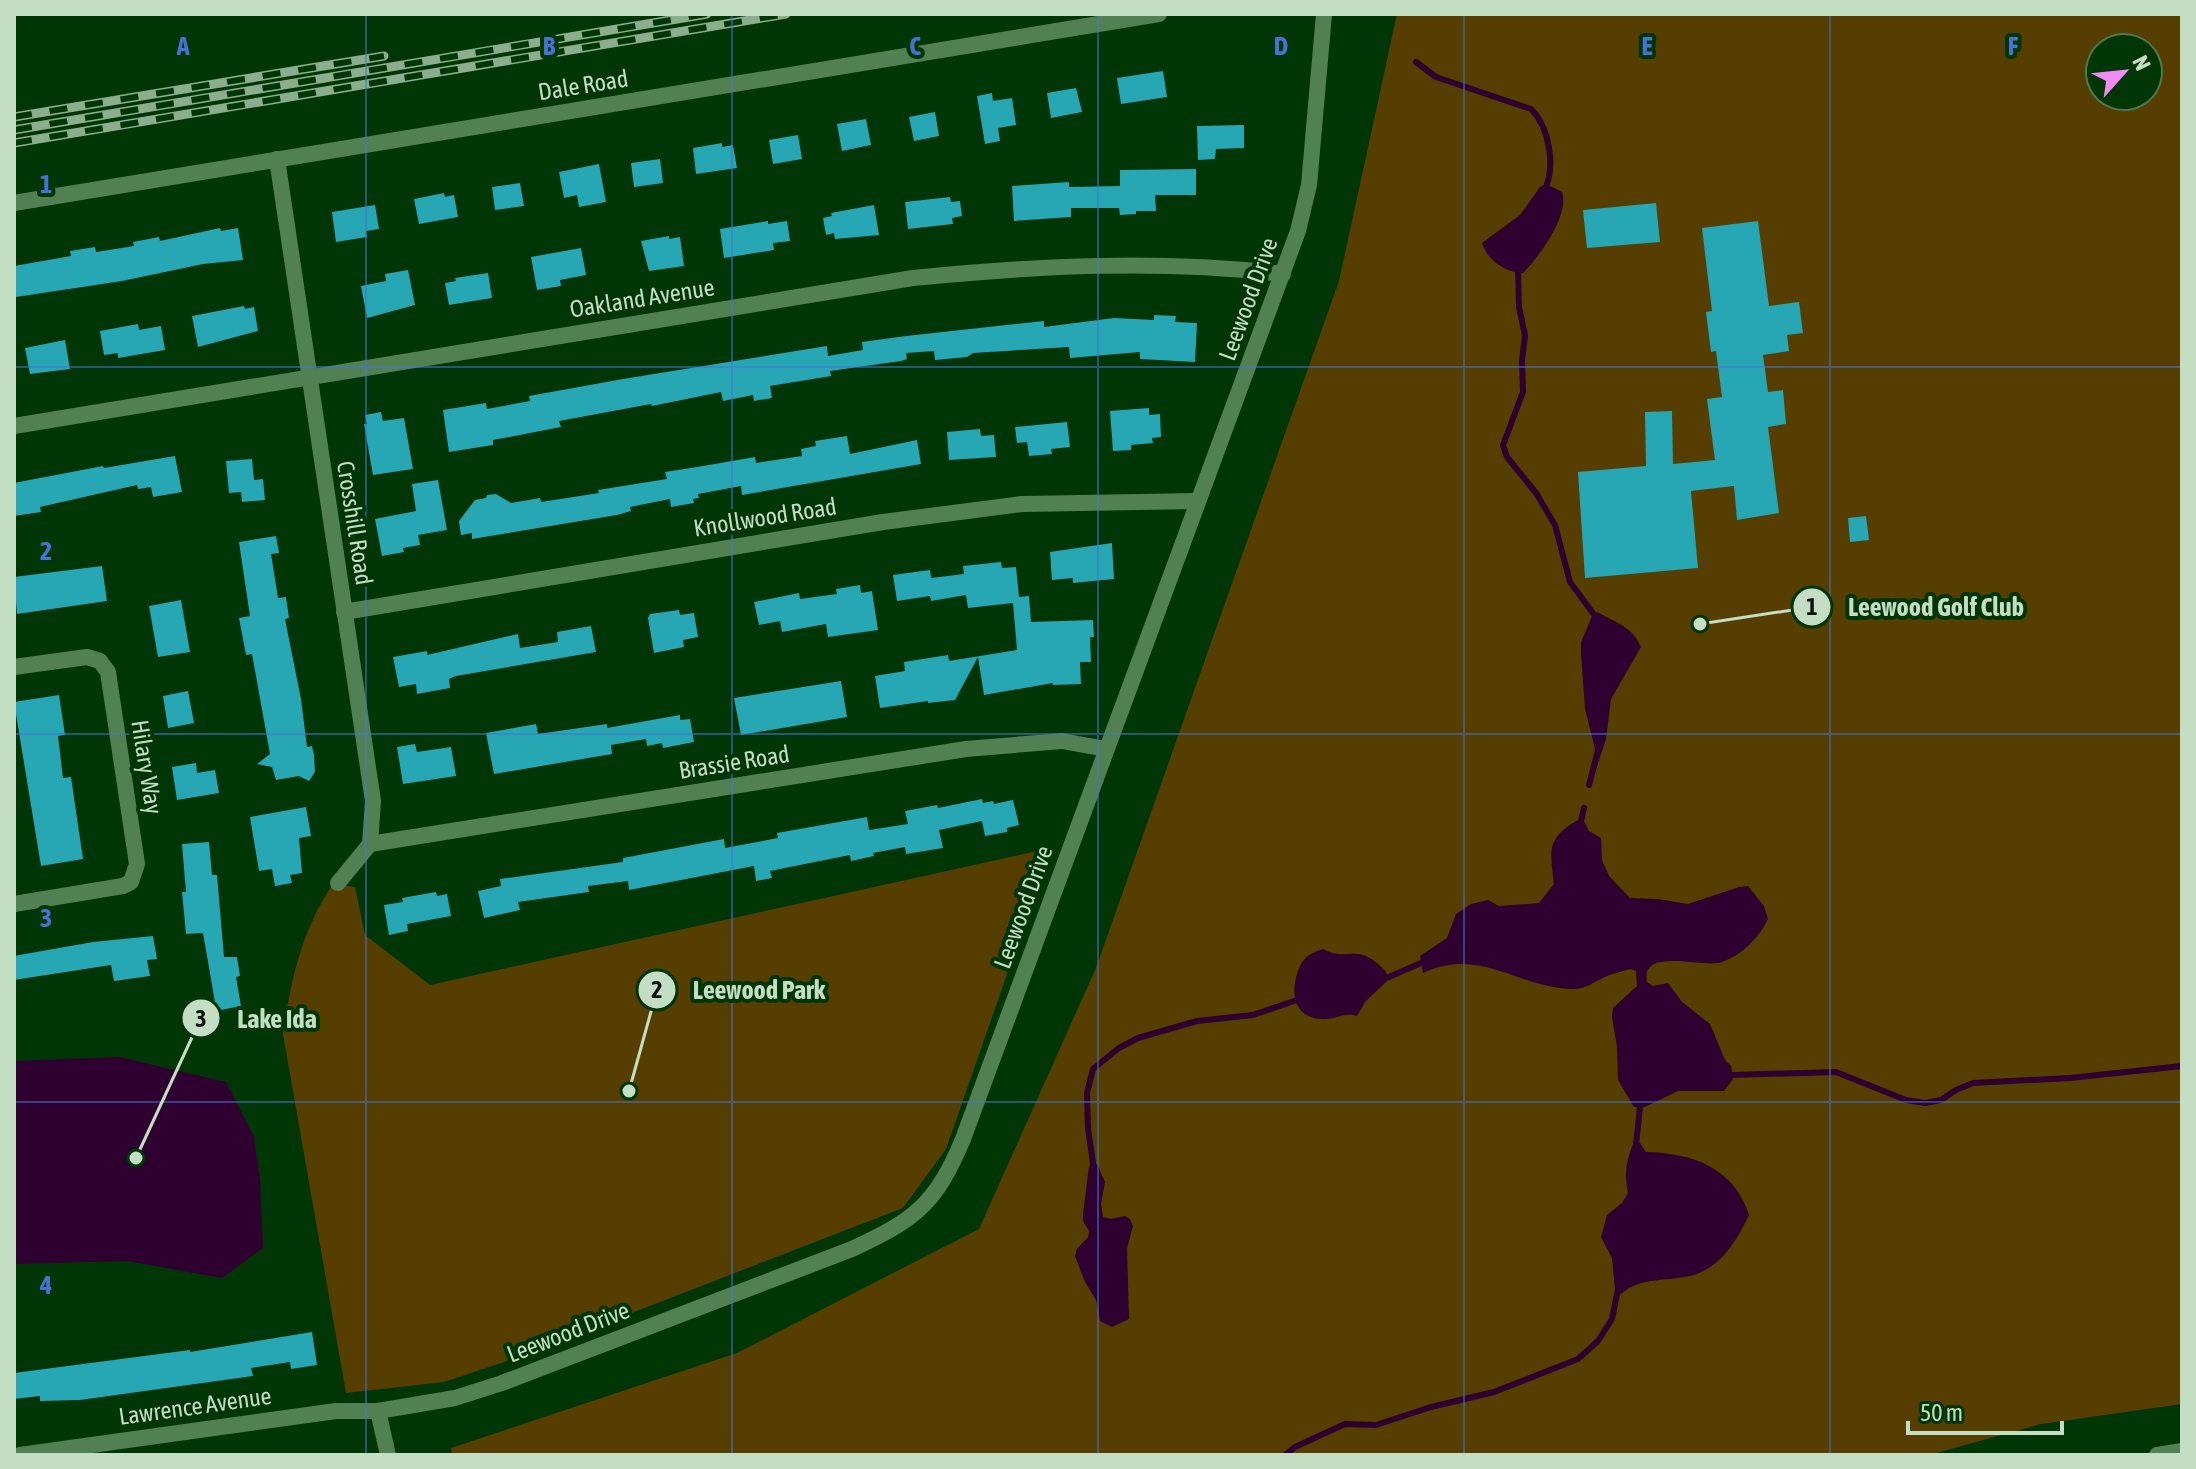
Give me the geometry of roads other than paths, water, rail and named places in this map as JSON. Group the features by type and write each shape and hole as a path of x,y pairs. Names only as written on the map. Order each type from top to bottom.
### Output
{"street":[{"name":"Dale Road","path":"14,203 1159,14"},
{"name":"Leewood Drive","path":"378,1411 455,1398 502,1383 852,1249 895,1229 937,1191 963,1139 1305,208 1320,16"},
{"name":"Crosshill Road","path":"277,159 373,801 370,844"},
{"name":"Oakland Avenue","path":"14,426 784,299 954,274 995,270 1207,266 1283,274"},
{"name":"Knollwood Road","path":"344,612 929,516 1022,504 1198,501"},
{"name":"Hilary Way","path":"14,667 87,657 100,661 108,672 137,864 131,882 112,890 14,904"},
{"name":"Brassie Road","path":"370,844 966,749 1054,741 1106,749"},
{"path":"338,883 370,844"},
{"name":"Lawrence Avenue","path":"20,1455 336,1411 378,1411"},
{"path":"378,1411 388,1455"},
{"path":"2157,1455 2182,1451"}],"waterway":[{"path":"1416,62 1436,77 1531,109 1543,127 1549,148 1550,171 1544,191"},
{"path":"1518,268 1519,307 1525,335 1523,392 1503,445 1507,457 1536,493 1555,525 1570,582 1598,620"},
{"path":"1589,785 1595,762"},
{"path":"1581,821 1584,808"},
{"path":"1380,978 1421,963"},
{"path":"1094,1170 1087,1093 1093,1069 1119,1048 1138,1038 1197,1021 1253,1015 1300,999"},
{"path":"1732,1075 1836,1072 1906,1100 1925,1103 1941,1100 1973,1083 2070,1078 2182,1066"},
{"path":"1636,1144 1640,1107"},
{"path":"1285,1455 1295,1447 1345,1424 1376,1425 1431,1407 1494,1392 1578,1359 1598,1341 1612,1319 1619,1284"}],"railway":[{"path":"14,130 707,14"},
{"path":"14,143 786,14"},
{"path":"14,117 384,56"}],"place":[{"name":"Leewood Golf Club","path":"1700,624"},
{"name":"Leewood Park","path":"629,1091"},
{"name":"Lake Ida","path":"136,1158"}]}
